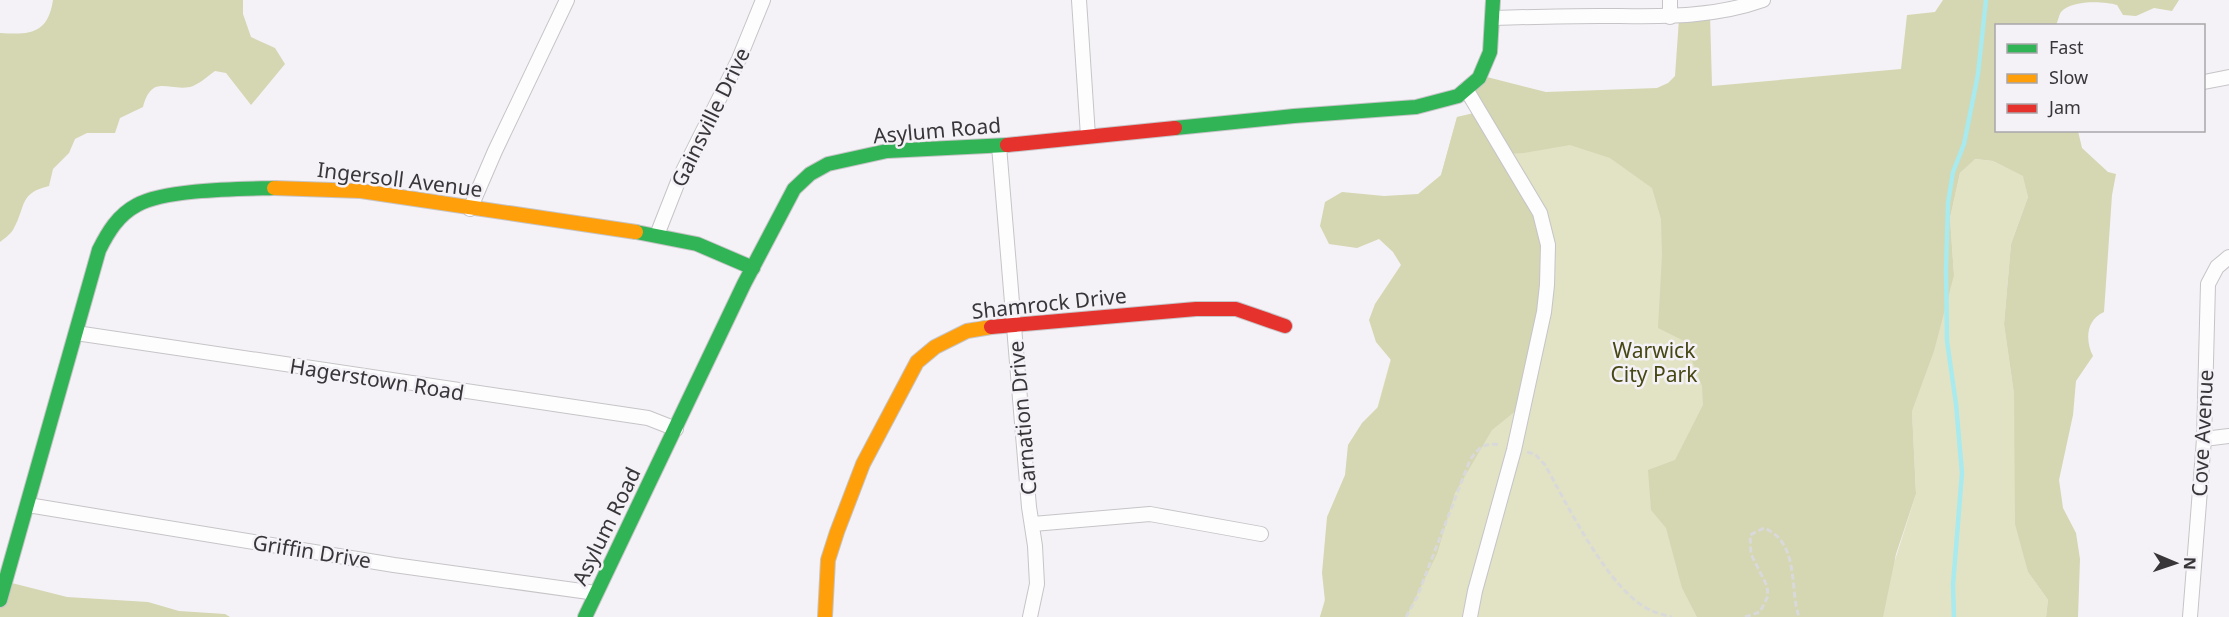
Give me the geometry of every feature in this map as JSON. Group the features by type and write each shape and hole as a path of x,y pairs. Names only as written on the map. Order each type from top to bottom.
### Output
{"street":[{"path":"470,209 567,0"},
{"name":"Gainsville Drive","path":"657,235 679,179 739,59 763,0"},
{"path":"1079,0 1089,136"},
{"path":"1470,617 1475,591 1515,450 1544,312 1547,285 1548,245 1540,213 1467,89 1479,78 1490,52 1493,0"},
{"path":"1670,0 1670,17"},
{"path":"1493,18 1670,17 1700,15 1747,6 1763,0"},
{"path":"2205,82 2229,77"},
{"name":"Asylum Road","path":"585,617 608,574 753,268 794,189 810,174 828,164 886,151 999,146 1416,107 1458,96 1467,89"},
{"name":"Carnation Drive","path":"999,146 1037,584 1030,617"},
{"name":"Ingersoll Avenue","path":"0,600 104,238 111,226 129,209 152,199 190,193 242,189 320,188 657,235 697,244 753,268"},
{"name":"Cove Avenue","path":"2190,617 2204,439 2208,285 2217,267 2229,257"},
{"name":"Shamrock Drive","path":"825,617 828,560 863,464 917,362 935,346 967,331 1014,324 1111,318 1196,309 1236,309 1285,326"},
{"name":"Hagerstown Road","path":"76,333 648,418 676,429"},
{"path":"2204,439 2229,436"},
{"name":"Griffin Drive","path":"28,505 394,565 596,593"},
{"path":"1033,524 1150,514 1261,534"}],"path":[{"path":"1406,617 1417,597 1470,460 1478,449 1488,443 1535,454 1545,465 1601,562 1621,586 1648,609 1672,617"},
{"path":"1745,617 1760,612 1768,596 1767,586 1753,559 1750,544 1750,535 1764,528 1774,532 1789,555 1799,617"}],"green space":[{"path":"53,0 243,0 243,14 251,37 275,48 285,64 251,105 226,73 215,71 190,87 156,87 147,97 143,107 120,118 115,133 87,133 75,139 69,153 53,169 49,186 33,192 28,197 13,230 0,242 0,33 36,30 47,20"},
{"name":"Warwick City Park","path":"1943,0 2179,0 2172,11 2154,8 2136,16 2123,15 2117,5 2096,2 2079,3 2066,8 2061,12 2056,24 1995,24 1995,132 2078,132 2082,148 2108,172 2116,174 2112,195 2104,312 2090,325 2088,337 2093,356 2076,381 2073,415 2059,480 2063,508 2076,533 2080,559 2078,617 2046,617 2048,600 2028,572 2015,524 2014,394 2004,324 2011,244 2028,197 2023,176 1993,161 1975,159 1960,173 1950,218 1954,275 1934,351 1912,411 1916,494 1896,554 1883,617 1697,617 1682,588 1666,528 1651,510 1648,470 1675,460 1703,405 1702,386 1684,341 1658,328 1662,255 1661,219 1652,188 1610,158 1570,145 1506,154 1537,220 1544,244 1546,286 1518,409 1492,430 1455,493 1437,554 1406,617 1320,617 1325,601 1322,573 1327,517 1345,475 1348,445 1362,423 1378,407 1391,360 1376,342 1369,320 1375,304 1401,265 1393,252 1379,239 1357,248 1329,244 1320,226 1325,202 1342,192 1384,196 1418,194 1441,175 1457,117 1480,112 1468,91 1483,76 1546,92 1657,88 1668,83 1675,76 1679,19 1710,14 1712,86 1901,69 1907,15 1935,12"},
{"name":"Warwick City Park","path":"1498,107 1954,275 1950,218 1960,173 1974,159 1993,161 2024,176 2028,197 2011,244 2004,324 2014,394 2016,458 2028,572 2048,600 2046,617 1320,617 1457,117","holes":["1912,412 1916,494 1894,563"]},
{"path":"0,580 67,597 148,602 179,611 225,614 230,617 0,617"}],"waterway":[{"path":"1954,617 1953,585 1962,473 1956,404 1947,341 1948,203 1953,172 1964,144 1978,74 1986,0"}],"traffic: fast":[{"path":"1175,128 1416,107 1458,96 1479,78 1490,52 1493,0"},
{"path":"585,617 744,284 794,189 810,174 828,164 887,151 1007,145"},
{"path":"0,600 99,250 110,230 130,209 165,196 203,191 274,188"},
{"path":"636,232 697,244 753,268"}],"traffic: slow":[{"path":"274,188 361,191 636,232"},
{"path":"825,617 828,560 837,532 863,464 917,362 935,347 967,331 991,327"}],"traffic: jam":[{"path":"1007,145 1175,128"},
{"path":"991,327 1196,309 1236,309 1285,326"}]}
